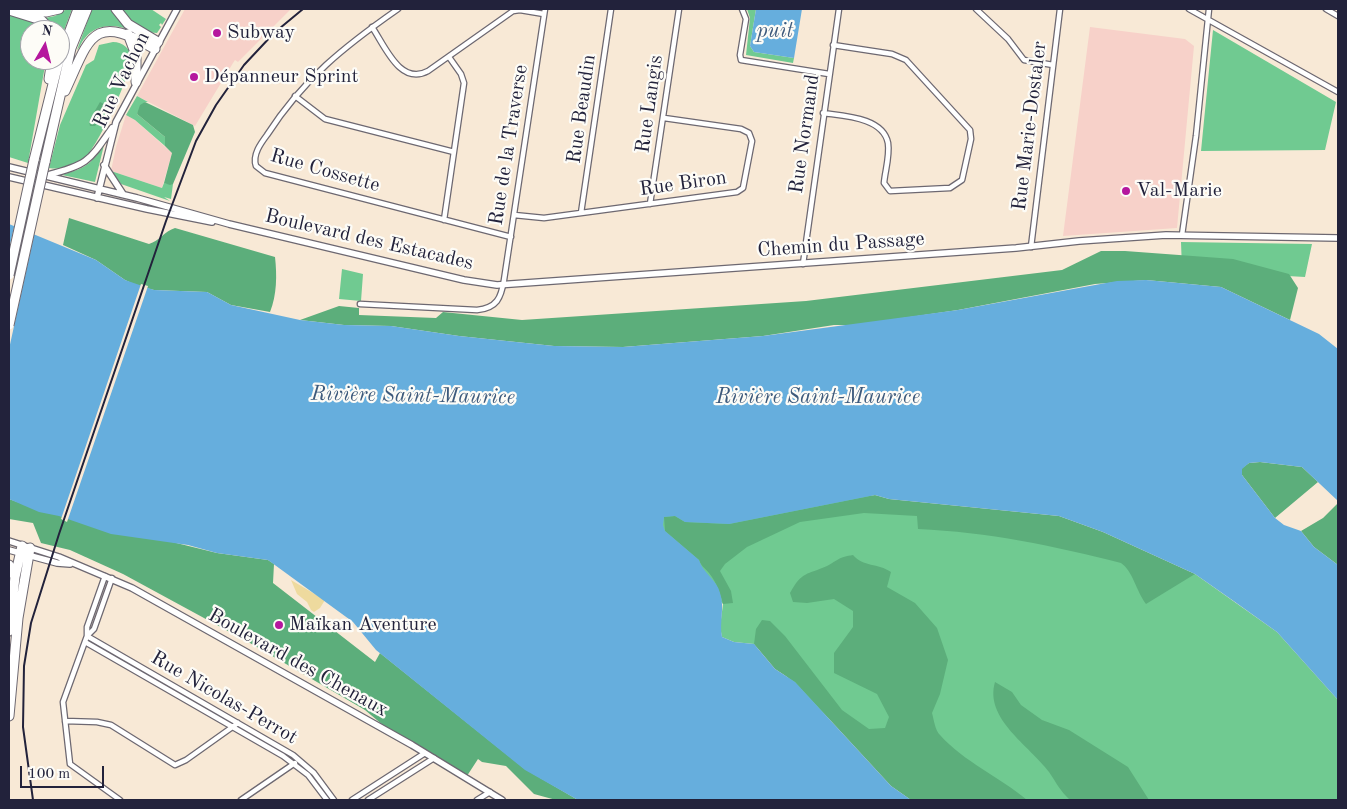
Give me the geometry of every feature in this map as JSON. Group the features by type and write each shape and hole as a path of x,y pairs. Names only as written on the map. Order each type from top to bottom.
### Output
{"highway":[{"path":"28,9 48,12 59,9"},
{"path":"70,31 78,9"},
{"path":"9,325 55,112 71,48 87,9"},
{"path":"116,9 128,24 157,46"},
{"path":"9,10 39,20"},
{"path":"55,112 90,41 96,36 109,31 128,34 157,46"},
{"path":"128,34 136,55 136,82"},
{"path":"39,139 50,70"},
{"path":"9,275 34,160 57,70"},
{"path":"9,631 16,576 25,550"},
{"path":"9,716 25,550"},
{"path":"9,565 16,576"}],"street":[{"name":"Rue Vachon","path":"96,198 116,122 177,9"},
{"name":"Rue Cossette","path":"398,9 331,59 295,96 277,120 255,156 254,162 259,170 511,237"},
{"name":"Rue Beaudin","path":"581,213 611,9"},
{"name":"Rue Langis","path":"650,204 679,9"},
{"path":"742,9 746,19 740,55 741,60 829,74"},
{"name":"Rue Normand","path":"803,264 839,9"},
{"name":"Rue Marie-Dostaler","path":"1031,246 1060,9"},
{"path":"1189,9 1338,92"},
{"path":"1182,235 1196,136 1210,9"},
{"path":"1326,9 1338,16"},
{"path":"980,10 1008,39 1024,60 1052,65"},
{"path":"372,27 397,65 408,74 423,74 515,11 544,11"},
{"name":"Rue de la Traverse","path":"503,285 544,11"},
{"path":"823,113 864,119 884,136 888,149 884,183 890,191 952,187 962,180 971,139 970,130 906,60 892,54 833,45"},
{"path":"444,220 464,84 461,74 449,57"},
{"path":"295,96 322,118 454,152"},
{"name":"Rue Biron","path":"514,215 544,218 737,192 742,188 745,182 752,139 748,132 664,118"},
{"path":"46,176 74,169 86,162 95,153 116,122"},
{"path":"104,165 123,194"},
{"name":"Boulevard des Estacades","path":"9,167 123,194 229,224 468,281 503,285"},
{"name":"Boulevard des Estacades","path":"9,177 190,219 229,224"},
{"name":"Chemin du Passage","path":"503,285 803,264 1089,240 1182,235 1338,238"},
{"path":"360,304 480,309 497,302 503,285"},
{"name":"Boulevard des Chenaux","path":"9,541 25,550 57,563 73,564 109,577 434,758 490,792 498,799"},
{"name":"Boulevard des Chenaux","path":"9,550 25,550"},
{"path":"109,577 87,627 87,636 66,692 63,706 70,764 120,800"},
{"name":"Rue Nicolas-Perrot","path":"87,636 299,759 319,779 334,800"},
{"name":"Rue Nicolas-Perrot","path":"84,642 294,763 312,780 327,800"},
{"path":"64,721 97,722 111,726 175,764 186,760 238,723"},
{"path":"352,800 425,753"},
{"path":"368,800 434,758"},
{"path":"240,800 299,759"},
{"path":"477,800 490,792"}],"shaded area":[{"path":"185,9 291,9 238,62 235,60 195,126 137,96"},
{"path":"1090,27 1185,39 1194,46 1177,228 1063,236"},
{"path":"126,115 135,120 172,153 162,188 111,171"}],"green space":[{"path":"67,9 72,9 68,20 47,20 45,18 55,16"},
{"path":"92,9 112,9 118,19 132,31 113,26 101,27 90,33 77,50"},
{"path":"120,9 151,9 166,19 162,25 161,23 159,25 161,27 157,33 146,31"},
{"path":"747,9 756,9 750,46 754,52 794,58 793,63 746,55 750,18"},
{"path":"9,15 28,20 20,20 20,70 44,70 28,163 9,157"},
{"path":"1213,30 1336,102 1325,150 1201,151"},
{"path":"113,42 120,43 126,47 130,52 131,58 126,79 105,126 85,158 77,164 58,169 49,168 60,125 86,65 94,60 99,45"},
{"path":"137,96 148,102 145,102 137,114 165,137 165,146 135,120 126,115"},
{"path":"100,102 106,105 104,113 95,126 90,126 89,121"},
{"path":"145,102 193,125 195,132 173,184 170,185 164,183 172,153 165,146 165,137 137,114 140,105"},
{"path":"104,145 95,182 62,175 86,165 95,158"},
{"path":"111,171 162,188 164,183 173,184 171,199 164,197 170,201 121,184"},
{"path":"69,218 149,244 175,228 275,257 276,285 270,312 231,305 207,292 154,290 125,280 96,260 63,245"},
{"path":"1181,242 1312,244 1305,277 1182,270"},
{"path":"1101,251 1233,259 1289,274 1298,288 1290,320 1221,287 1146,280 1095,284 958,310 855,325 834,325 763,336 623,347 554,346 459,336 391,326 344,325 300,320 339,306 359,308 359,315 436,318 443,312 522,320 806,301 1062,270"},
{"path":"342,269 363,274 361,301 339,299"},
{"path":"581,453 759,468 1195,574 1277,632 1338,700 1338,800 911,800 754,644 734,642 722,637 720,627 723,604"},
{"path":"1260,462 1302,467 1318,482 1275,518 1242,475 1242,468 1249,463"},
{"path":"875,495 889,499 1059,516 1103,532 1195,574 1146,604 1129,571 1121,563 1021,541 970,533 918,529 917,516 864,513 800,522 747,547 725,564 720,571 731,591 733,603 723,604 714,581 699,560 665,531 664,517 675,516 685,522 729,524"},
{"path":"9,499 34,508 217,553 268,560 274,564 273,583 375,662 380,653 525,769 578,800 556,800 534,794 506,766 482,762 478,759 465,779 403,742 365,710 250,643 123,574 70,550 41,543 33,523 9,519"},
{"path":"1338,503 1338,565 1314,547 1301,531 1323,518"},
{"path":"853,555 861,561 891,572 887,587 915,603 937,628 948,660 940,694 932,713 938,733 960,753 1027,800 911,800 891,786 795,682 775,669 754,644 756,629 762,620 770,621 785,636 842,710 869,729 885,728 889,717 877,694 834,673 834,653 853,627 853,611 834,599 807,603 793,602 790,593 802,577 842,558"},
{"path":"995,682 1012,692 1021,705 1042,720 1069,730 1128,767 1149,800 1070,800 1041,762 1002,720 996,708 993,695"}],"sand":[{"path":"291,580 325,600 320,608 314,612 311,610 307,602 297,594"}],"water":[{"name":"puit","path":"756,9 802,9 794,58 754,52 750,46"},
{"name":"Rivière Saint-Maurice","path":"9,224 96,260 125,280 154,290 207,292 231,305 300,320 344,325 391,326 459,336 554,346 623,347 763,336 958,310 1117,281 1146,280 1221,287 1319,334 1338,349 1338,501 1302,467 1260,462 1249,463 1242,469 1242,475 1275,518 1284,525 1301,531 1314,547 1338,565 1338,700 1277,632 1195,574 1103,532 1059,516 889,499 875,495 729,524 685,522 675,516 664,517 663,525 665,531 699,560 718,588 722,604 722,637 734,642 754,644 775,669 795,682 891,786 911,800 578,800 525,770 376,650 353,622 268,560 217,553 188,545 111,534 59,516 39,512 9,499"}],"pier":[{"path":"15,223 35,231 9,349 9,249"},
{"path":"141,284 148,286 67,522 61,519"}],"railway":[{"path":"33,800 23,727 24,666 31,623 59,534 166,221 196,141 216,105 244,65 274,33 303,9"}],"place":[{"name":"Subway","path":"217,33"},
{"name":"Dépanneur Sprint","path":"194,77"},
{"name":"Val-Marie","path":"1126,191"},
{"name":"Maïkan Aventure","path":"279,625"}]}
